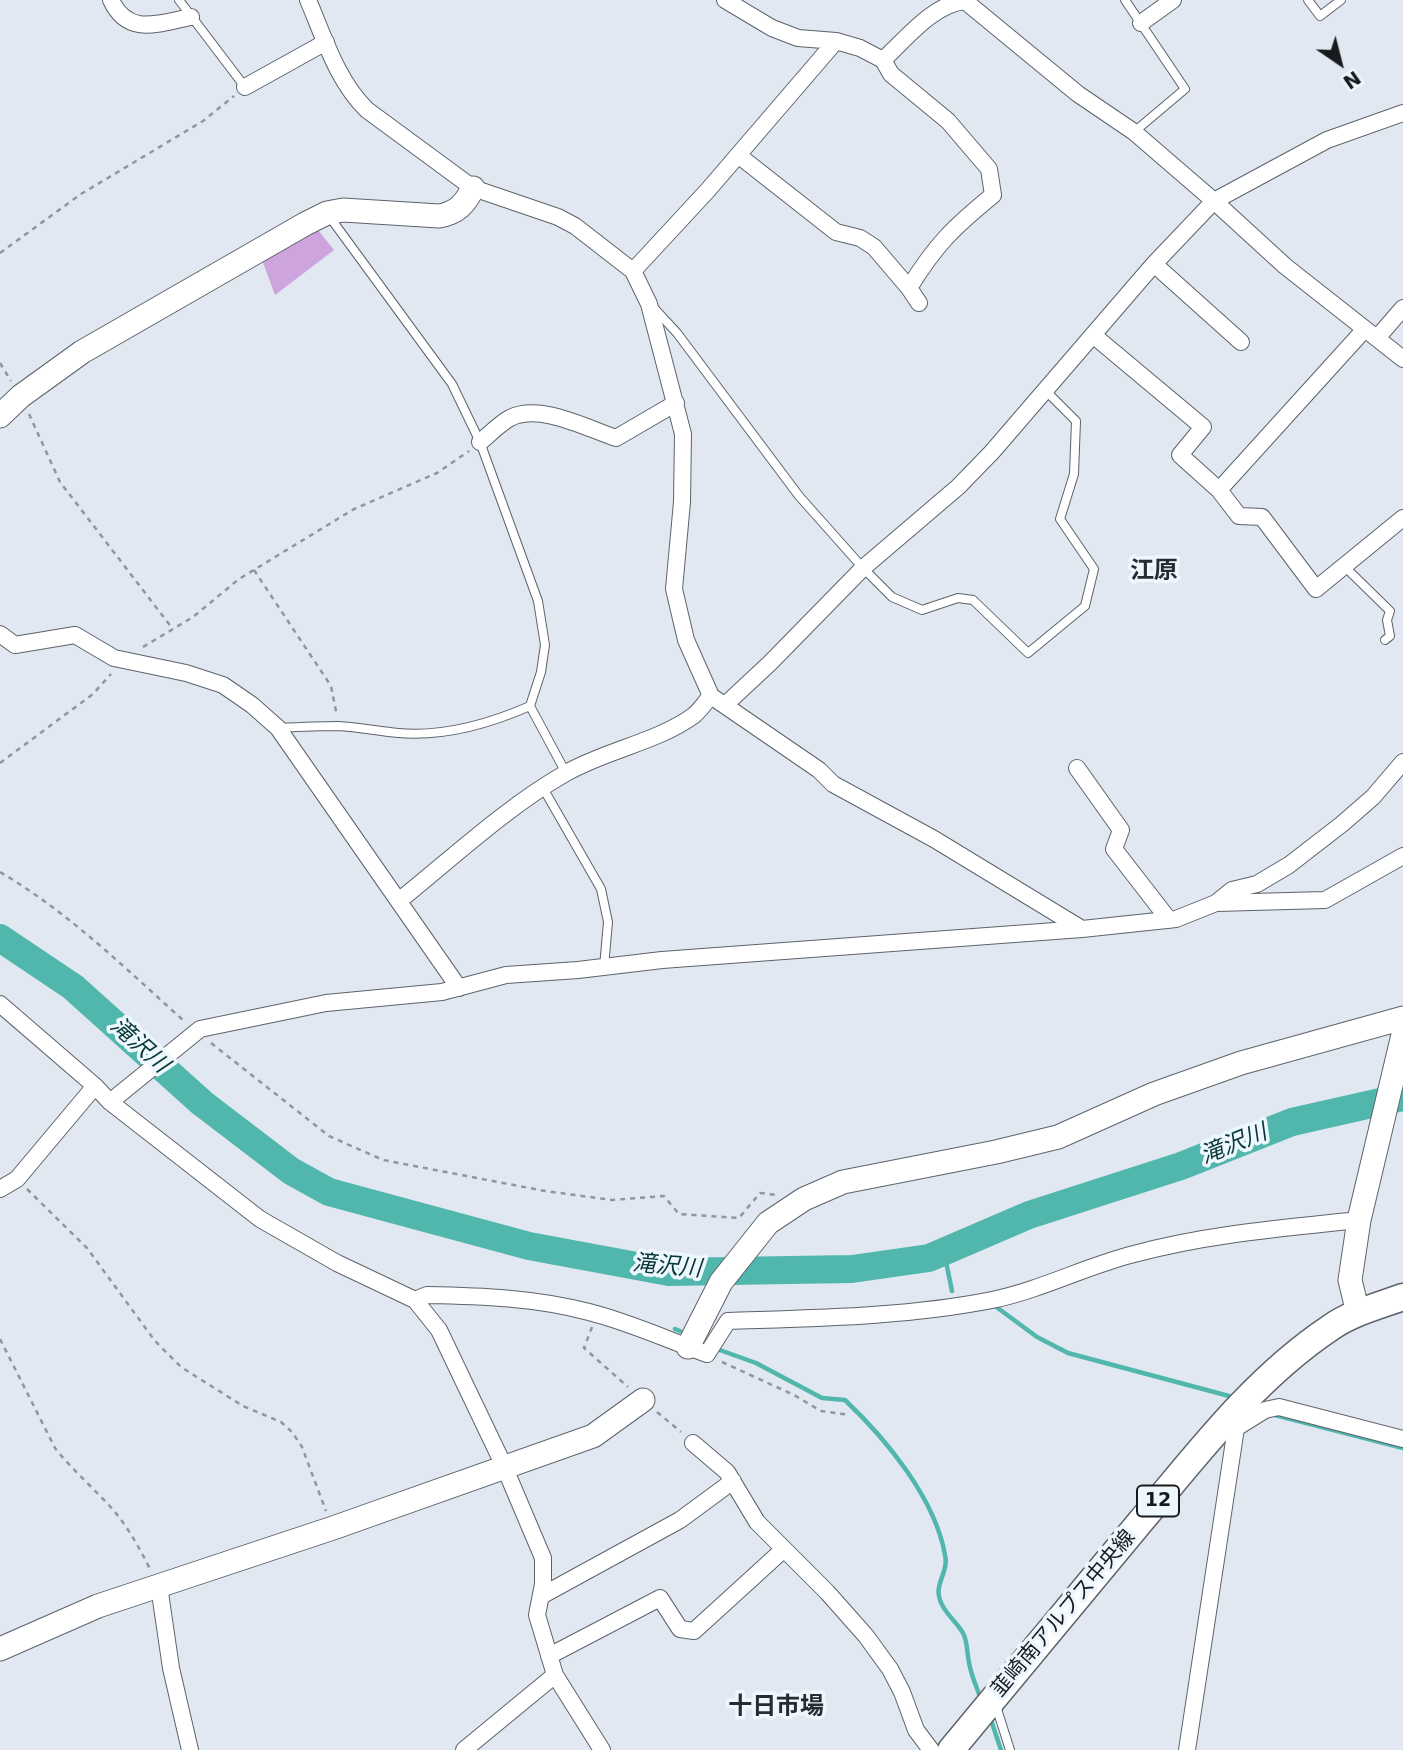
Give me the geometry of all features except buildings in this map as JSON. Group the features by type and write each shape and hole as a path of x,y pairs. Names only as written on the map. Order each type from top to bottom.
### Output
{"main road":[{"name":"韮崎南アルプス中央線","path":"951,1750 1237,1418 1271,1373 1331,1327 1358,1313 1403,1297"}],"street":[{"path":"111,0 118,14 130,22 149,25 191,17"},
{"path":"308,0 340,74 367,110 474,188 558,217 575,226 633,271 649,304 683,434 684,458 674,589 686,640 711,696 818,770 833,784 934,839 1082,929"},
{"path":"725,0 761,22 798,38 836,40 883,60 891,74 948,121 989,169 993,195 953,228 929,255 909,288"},
{"path":"1141,23 1173,0"},
{"path":"883,60 937,11 965,1 1078,94 1134,132 1284,266 1403,359"},
{"path":"633,271 738,155 836,40"},
{"path":"244,87 326,42"},
{"path":"725,705 863,568 958,487 992,452 1154,264 1214,201 1327,140 1403,113"},
{"path":"738,155 835,233 860,238 874,247 919,303"},
{"path":"0,416 21,396 82,352 327,213 343,209 439,216 459,209 474,188"},
{"path":"1154,264 1241,342"},
{"path":"1219,490 1371,333 1403,308"},
{"path":"1093,335 1203,427 1180,455 1219,490 1239,516 1262,517 1316,589 1403,518"},
{"path":"480,442 509,419 526,413 544,413 616,438 676,402"},
{"path":"0,634 15,645 75,635 114,658 186,673 223,685 252,705 278,728 459,988"},
{"path":"400,900 543,788 603,754 641,742 694,715 711,696"},
{"path":"113,1099 193,1035 217,1024 326,1003 442,992 506,975 662,960 1082,929 1176,919 1216,903 1232,890 1256,884 1289,864 1373,797 1403,762"},
{"path":"1077,768 1121,830 1114,849 1168,920"},
{"path":"1216,903 1325,900 1403,856"},
{"path":"0,1003 95,1086 260,1219 337,1263 415,1300 439,1330 504,1466 543,1558 537,1615 549,1656 555,1675 602,1750"},
{"path":"697,1351 705,1314 720,1282 768,1223 795,1205 843,1182 1058,1137 1154,1094 1241,1063 1403,1018"},
{"path":"1358,1313 1350,1280 1360,1218 1403,1037"},
{"path":"0,1189 17,1179 95,1086"},
{"path":"697,1351 728,1321 832,1318 995,1299 1134,1254 1237,1233 1360,1218"},
{"path":"415,1300 427,1295 521,1299 597,1314 697,1351"},
{"path":"0,1649 98,1606 333,1528 593,1436 643,1400"},
{"path":"1187,1750 1237,1418 1279,1407 1403,1439"},
{"path":"693,1443 727,1472 757,1522 866,1636 890,1669 916,1730 931,1750"},
{"path":"541,1596 680,1520 733,1481"},
{"path":"549,1656 660,1598 680,1629 694,1631 785,1549"},
{"path":"159,1586 172,1668 190,1750"},
{"path":"464,1750 555,1675"}],"lane":[{"path":"179,0 244,87"},
{"path":"1125,0 1185,89 1134,132"},
{"path":"1308,0 1320,16 1342,0"},
{"path":"327,213 452,384 480,442 538,601 545,645 541,672 530,706 566,773"},
{"path":"649,304 677,333 799,496 892,597 922,610 958,598 973,600 1028,653 1085,606 1094,569 1060,519 1074,474 1076,421 1045,390"},
{"path":"1344,566 1390,611 1387,620 1390,636 1385,640"},
{"path":"278,728 340,726 400,733 426,733 473,727 530,706"},
{"path":"543,788 601,889 608,922 604,967"},
{"path":"994,1699 1010,1750"}],"path":[{"path":"1,251 81,194 203,121 244,87"},
{"path":"0,363 21,396 60,482 172,628"},
{"path":"0,763 93,694 125,660 193,617 239,579 354,509 437,473 456,462 480,442"},
{"path":"254,570 331,686 340,726"},
{"path":"0,872 74,923 193,1035 329,1136 383,1160 571,1195 612,1200 664,1196 679,1214 739,1218 760,1193 795,1205"},
{"path":"17,1179 87,1248 155,1341 181,1367 243,1406 281,1422 292,1432 302,1447 333,1528"},
{"path":"597,1314 584,1348 693,1443"},
{"path":"0,1339 55,1448 116,1513 135,1541 159,1586"},
{"path":"697,1351 794,1395 821,1411 850,1415"}],"shaded area":[{"path":"318,230 334,250 275,295 262,260"}],"waterway":[{"name":"滝沢川","path":"0,938 73,987 202,1103 291,1171 329,1192 529,1246 669,1272 852,1269 929,1258 1029,1215 1181,1166 1292,1122 1403,1097"},
{"path":"944,1252 952,1291"},
{"path":"991,1307 995,1306 1037,1337 1068,1353 1229,1396"},
{"path":"675,1329 680,1331"},
{"path":"717,1349 756,1363 822,1398 845,1400 892,1451 920,1491 940,1534 946,1561 939,1589 940,1600 964,1635 971,1671 980,1697"},
{"path":"1275,1415 1403,1448"},
{"path":"991,1720 1001,1750"}],"district":[{"name":"江原","path":"1154,572"},
{"name":"十日市場","path":"776,1708"}]}
